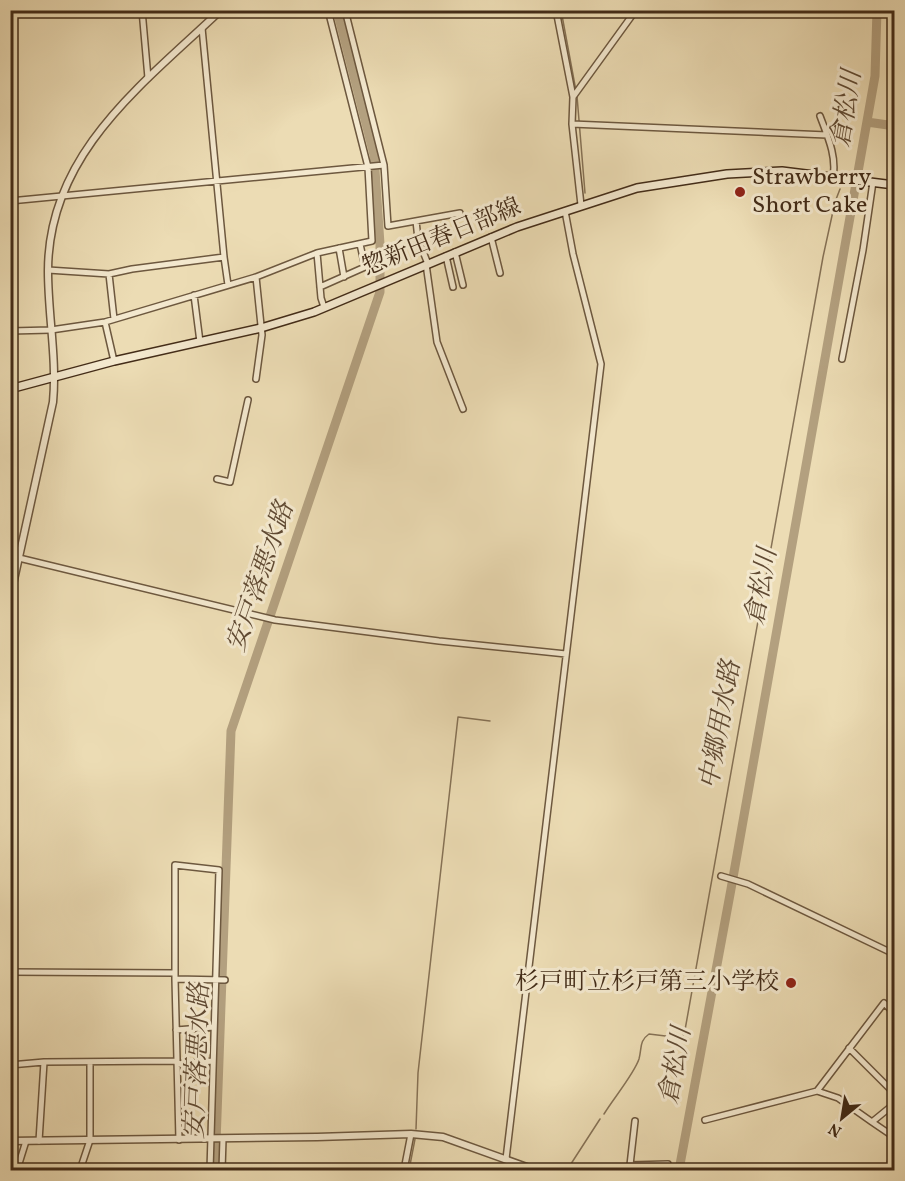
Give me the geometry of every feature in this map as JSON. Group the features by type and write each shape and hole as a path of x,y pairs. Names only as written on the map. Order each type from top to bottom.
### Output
{"main road":[{"name":"惣新田春日部線","path":"10,389 114,361 261,328 314,312 491,237 637,188 727,174 782,171 894,185"}],"street":[{"path":"141,10 148,78"},
{"path":"10,598 53,402 55,377 48,270 51,237 63,195 76,164 91,140 112,114 221,10"},
{"path":"10,331 51,330 105,322 256,277 317,253 372,241 368,167 328,10"},
{"path":"345,10 384,165 388,226 460,213"},
{"path":"556,10 573,97 572,124 581,205"},
{"path":"573,97 636,10"},
{"path":"202,28 228,285"},
{"path":"820,116 835,167 833,177"},
{"path":"572,124 827,135"},
{"path":"10,201 384,165"},
{"path":"842,359 861,261 873,182"},
{"path":"506,1159 601,364 573,254 565,211"},
{"path":"416,221 418,239 427,264 437,342 463,409"},
{"path":"491,237 500,273"},
{"path":"320,287 365,267 360,244"},
{"path":"339,249 344,277"},
{"path":"455,252 463,285"},
{"path":"317,253 324,307"},
{"path":"446,256 453,287"},
{"path":"48,270 109,274 224,257"},
{"path":"109,274 114,319"},
{"path":"256,277 262,334 256,379"},
{"path":"194,295 200,342"},
{"path":"105,322 114,361"},
{"path":"217,479 230,482 248,399"},
{"path":"10,558 19,558 275,620 439,641 566,654"},
{"path":"179,1140 175,976 176,865 219,870 210,1170"},
{"path":"720,876 744,882 894,954"},
{"path":"10,972 175,976 225,980"},
{"path":"817,1091 884,1003 894,1013"},
{"path":"176,1030 214,1027"},
{"path":"849,1048 894,1093"},
{"path":"10,1065 44,1062 213,1061"},
{"path":"39,1141 44,1062"},
{"path":"80,1170 90,1140 90,1062"},
{"path":"705,1120 817,1091 838,1098 894,1137"},
{"path":"872,1122 894,1104"},
{"path":"636,1121 630,1165 668,1164 666,1170"},
{"path":"404,1170 411,1134"},
{"path":"10,1141 179,1140 411,1134 443,1137 535,1170"},
{"path":"222,1139 222,1170"},
{"path":"17,1170 26,1141"},
{"path":"889,1170 894,1144"}],"waterway":[{"name":"安戸落悪水路","path":"215,1170 231,731 380,292 380,244 374,155 337,10"},
{"path":"561,10 576,91"},
{"name":"倉松川","path":"679,1170 875,76 877,10"},
{"path":"577,96 585,193"},
{"path":"867,122 888,125 894,119"},
{"path":"849,172 858,175"},
{"name":"中郷用水路","path":"604,1114 636,1065 642,1042 646,1037 649,1034 682,1038 685,1030 823,257 840,189"},
{"path":"416,1129 418,1073 458,717 490,721"},
{"name":"中郷用水路","path":"567,1170 600,1119"},
{"path":"409,1170 415,1139"}],"place":[{"name":"Strawberry Short Cake","path":"740,192"},
{"name":"杉戸町立杉戸第三小学校","path":"791,983"}]}
